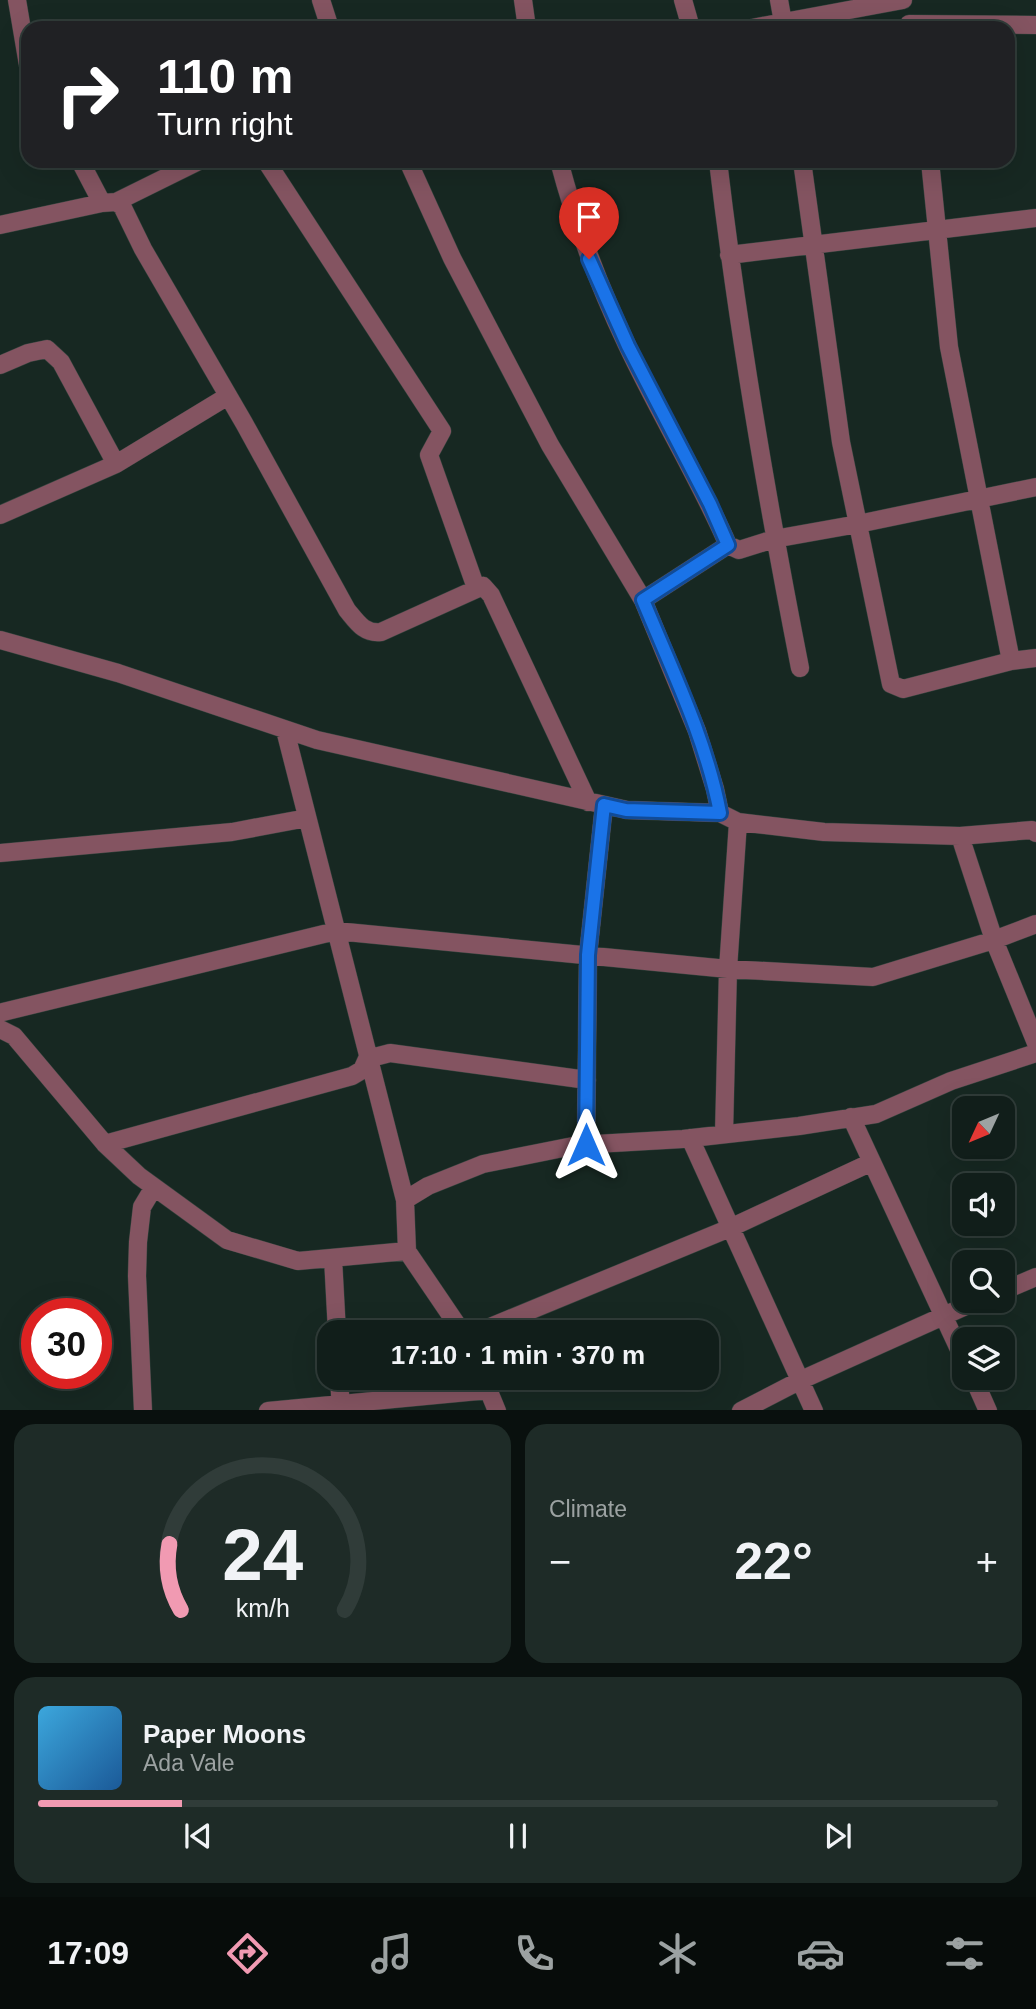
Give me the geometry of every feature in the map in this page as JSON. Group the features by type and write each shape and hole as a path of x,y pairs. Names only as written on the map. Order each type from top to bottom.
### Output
{"street":[{"path":"17,0 21,24"},
{"path":"321,0 328,21"},
{"path":"523,0 526,21"},
{"path":"683,0 689,21"},
{"path":"779,0 782,21"},
{"path":"802,21 903,0 908,21"},
{"path":"1015,24 1036,24"},
{"path":"85,168 109,203 127,214 143,249 347,610 361,626 371,633 387,630 483,586 491,595 596,804 588,955 586,1145"},
{"path":"0,225 109,203 184,168"},
{"path":"271,168 442,431 429,455 476,588"},
{"path":"411,168 452,258 550,445 643,600 697,731 720,813"},
{"path":"561,168 589,259 728,545 739,550 774,539 1036,487"},
{"path":"719,168 729,255 774,539 800,668"},
{"path":"803,168 841,442 891,684 903,689 1011,661 1036,658"},
{"path":"931,168 949,346 1011,661"},
{"path":"729,255 1036,218"},
{"path":"0,365 28,353 47,349 61,362 116,464"},
{"path":"0,515 116,464 228,396"},
{"path":"643,600 728,545"},
{"path":"0,640 118,673 317,740 626,810 720,813 738,822 824,832 960,836 1035,831"},
{"path":"285,730 405,1200 407,1251 454,1320"},
{"path":"0,853 232,832 307,818"},
{"path":"724,1134 728,969 738,822"},
{"path":"960,836 994,940 1036,1043"},
{"path":"407,1251 298,1261 227,1240 139,1176 104,1144 4,1021 336,931 728,969 873,977 994,940 1036,924"},
{"path":"367,1059 390,1053 587,1080"},
{"path":"405,1200 428,1186 483,1164 586,1145 690,1138 876,1114 951,1082 1036,1053"},
{"path":"104,1144 352,1076 362,1070 367,1059"},
{"path":"851,1118 952,1334"},
{"path":"690,1138 814,1410"},
{"path":"507,1320 730,1228 872,1162"},
{"path":"143,1410 138,1242 142,1207 154,1187"},
{"path":"333,1258 336,1320"},
{"path":"1015,1286 1036,1277"},
{"path":"741,1410 952,1311"},
{"path":"268,1410 341,1407 448,1390"},
{"path":"489,1390 498,1410"},
{"path":"978,1390 988,1410"}],"route":[{"path":"586,1145 588,955 604,805 626,810 720,813 697,731 643,600 728,545 710,504 628,346 589,259"}]}
